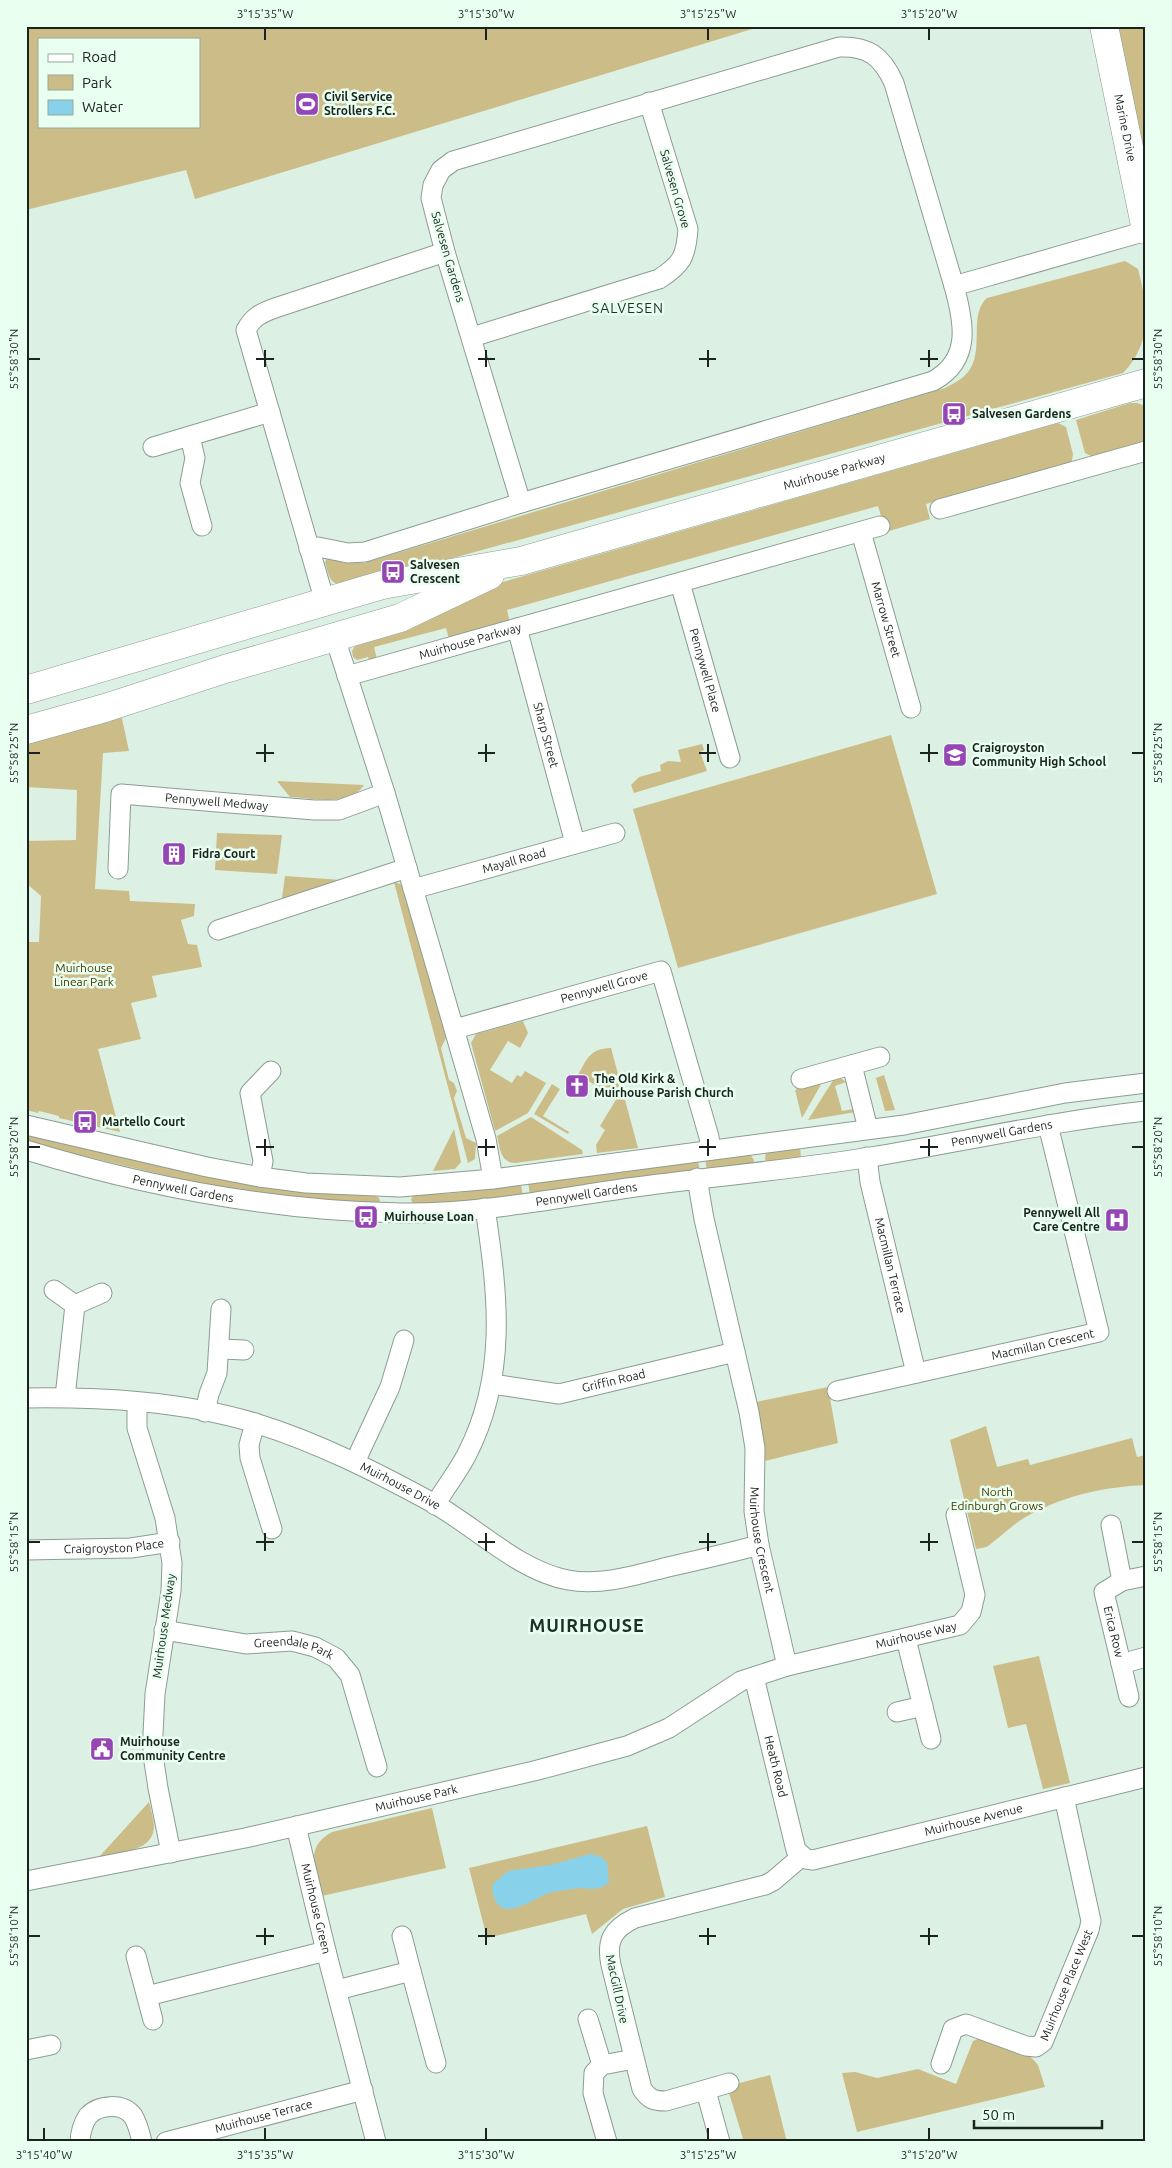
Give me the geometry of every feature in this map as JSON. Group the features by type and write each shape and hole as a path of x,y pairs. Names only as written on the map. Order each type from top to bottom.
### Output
{"street":[{"name":"Marine Drive","path":"1104,26 1146,231"},
{"name":"Salvesen Gardens","path":"839,47 867,50 887,68 894,83 954,286 963,321 962,342 952,364 942,376 932,381 521,503 445,252 431,198 433,185 441,170 452,161 839,47"},
{"name":"Salvesen Grove","path":"472,337 659,279 675,269 683,260 687,247 688,229 649,102"},
{"path":"954,286 1146,231"},
{"path":"325,602 246,330 252,320 274,308 445,252"},
{"name":"Muirhouse Parkway","path":"26,690 382,585 521,561 1146,383"},
{"path":"153,447 270,412"},
{"path":"190,436 195,458 190,483 202,526"},
{"path":"940,509 1146,451"},
{"path":"309,549 318,547 348,553 365,552 521,503"},
{"name":"Muirhouse Parkway","path":"347,676 880,526"},
{"name":"Marrow Street","path":"861,532 911,708"},
{"name":"Muirhouse Parkway","path":"26,730 105,708 225,669 400,618 521,561"},
{"name":"Pennywell Place","path":"680,583 730,758"},
{"name":"Sharp Street","path":"517,628 575,843"},
{"path":"334,638 385,793 455,1029 486,1139 493,1179"},
{"name":"Pennywell Medway","path":"118,869 121,794 314,810 338,810 385,793"},
{"name":"Mayall Road","path":"413,888 615,833"},
{"path":"218,930 407,868"},
{"name":"Pennywell Grove","path":"455,1029 660,971 709,1137 710,1150"},
{"path":"801,1079 880,1057"},
{"path":"852,1066 868,1129"},
{"path":"260,1177 263,1161 243,1095 270,1071"},
{"name":"Pennywell Gardens","path":"26,1125 207,1167 260,1177 306,1183 400,1187 493,1179 868,1129 946,1117 1065,1093 1146,1083"},
{"name":"Pennywell Gardens","path":"26,1150 116,1174 212,1195 311,1209 402,1213 484,1208 698,1178 867,1158 1092,1117 1146,1111"},
{"name":"Macmillan Crescent","path":"837,1391 1099,1332 1048,1125"},
{"path":"758,1144 761,1170"},
{"name":"Macmillan Terrace","path":"867,1158 870,1182 916,1373"},
{"path":"698,1178 704,1219 735,1352"},
{"path":"400,1187 402,1213"},
{"path":"435,1504 466,1456 482,1420 492,1384 497,1351 498,1321 484,1208"},
{"path":"54,1290 75,1305"},
{"path":"75,1305 102,1293"},
{"path":"65,1397 75,1305"},
{"path":"205,1412 217,1373 220,1349 220,1309"},
{"path":"355,1462 390,1387 404,1340"},
{"path":"220,1349 244,1350"},
{"name":"Griffin Road","path":"492,1384 559,1394 735,1352"},
{"name":"Muirhouse Crescent","path":"735,1352 755,1448 754,1511 759,1545 788,1666"},
{"name":"Muirhouse Drive","path":"26,1398 65,1397 137,1402 205,1412 255,1423 355,1462 435,1504 530,1566 554,1577 570,1581 592,1582 622,1579 759,1545"},
{"name":"Muirhouse Medway","path":"137,1402 137,1428 170,1542 172,1563 171,1591 153,1715 153,1755 172,1853"},
{"path":"255,1423 249,1446 250,1458 272,1529"},
{"name":"Muirhouse Way","path":"788,1666 960,1626 973,1608 975,1595 956,1515"},
{"path":"1111,1525 1122,1581 1146,1576"},
{"name":"Craigroyston Place","path":"26,1550 131,1548 170,1542"},
{"name":"Erica Row","path":"1122,1581 1104,1592 1129,1697"},
{"name":"Greendale Park","path":"164,1630 246,1644 292,1641 315,1647 336,1658 350,1675 377,1767"},
{"path":"906,1639 931,1739"},
{"name":"Erica Row","path":"1121,1664 1146,1657"},
{"name":"Muirhouse Park","path":"26,1881 172,1853 296,1826 538,1770 627,1746 669,1728 735,1684 788,1666"},
{"name":"Heath Road","path":"754,1677 796,1850 801,1857"},
{"path":"898,1712 923,1706"},
{"name":"Muirhouse Avenue","path":"801,1857 806,1860 813,1860 1146,1777"},
{"name":"Muirhouse Place West","path":"941,2064 953,2029 966,2024 1026,2046 1036,2047 1043,2042 1091,1921 1064,1797"},
{"name":"Muirhouse Green","path":"296,1826 326,1951 376,2142"},
{"name":"MacGill Drive","path":"729,2083 666,2101 656,2101 648,2098 642,2089 608,1952 610,1941 623,1923 635,1918 774,1881 801,1857"},
{"path":"402,1936 436,2063"},
{"path":"147,1996 326,1951"},
{"path":"136,1956 154,2020"},
{"path":"337,1990 410,1971"},
{"path":"588,2019 602,2065"},
{"path":"26,2050 51,2045"},
{"path":"607,2142 593,2093 592,2082 594,2073 602,2065 634,2059"},
{"name":"Muirhouse Terrace","path":"166,2142 363,2090"},
{"path":"706,2091 720,2142"},
{"path":"80,2142 83,2127 88,2116 99,2108 110,2106 122,2107 132,2115 142,2142"}],"green space":[{"path":"26,26 762,26 195,199 186,170 26,210"},
{"path":"1117,26 1146,26 1146,169"},
{"path":"1125,261 1138,269 1146,310 1144,336 1133,361 1123,373 352,586 340,585 332,581 328,574 325,562 328,557 344,563 364,563 945,388 962,378 970,369 976,348 978,316 981,306 987,298"},
{"path":"1130,403 1146,406 1146,443 1093,457 1085,453 1076,420"},
{"path":"1058,423 1066,427 1073,454 1072,461 1067,465 926,504 930,519 886,532 878,506 507,610 510,623 449,639 446,628 374,647 377,659 370,662 368,657 357,660 353,657 352,651 355,646 404,632 489,586"},
{"name":"Muirhouse Linear Park","path":"121,714 129,751 103,753 95,889 129,891 130,901 195,904 194,916 181,920 188,944 197,945 202,967 152,976 157,997 131,1003 141,1039 98,1049 120,1132 59,1118 59,1116 39,1111 38,1113 26,1110 26,942 39,942 41,896 26,883 26,841 76,840 77,790 26,787 26,742"},
{"path":"891,735 937,894 678,968 633,809"},
{"path":"702,744 704,750 700,752 707,771 634,793 631,785 639,777 661,771 660,765 668,761 681,762 678,750"},
{"path":"277,781 364,785 358,792 350,796 330,800 290,797"},
{"path":"217,833 282,835 277,874 215,870"},
{"path":"285,876 342,880 287,899 282,898"},
{"path":"394,882 403,885 407,889 446,1038 441,1048 449,1080 454,1083 457,1091 454,1098 466,1138 476,1143 475,1159 468,1163"},
{"path":"523,1021 528,1033 520,1048 508,1041 490,1070 512,1083 517,1075 521,1077 525,1071 546,1083 528,1113 495,1131 471,1043 476,1034"},
{"path":"611,1048 638,1148 597,1153 596,1145 605,1130 600,1126 617,1098 578,1075 590,1055 598,1050"},
{"path":"884,1075 895,1110 885,1111 876,1078"},
{"path":"839,1077 846,1082 835,1086 842,1111 854,1109 856,1112 808,1120 834,1079"},
{"path":"823,1081 802,1118 795,1090"},
{"path":"552,1084 560,1089 543,1116 569,1132 568,1134 534,1114"},
{"path":"531,1117 582,1150 583,1154 515,1163 506,1160 500,1150 497,1136"},
{"path":"454,1129 461,1162 455,1169 433,1171"},
{"path":"26,1133 244,1184 290,1190 375,1195 380,1201 379,1203 323,1201 205,1185 26,1142"},
{"path":"800,1147 801,1158 767,1162 765,1159 766,1152"},
{"path":"750,1154 754,1160 753,1165 707,1171 705,1159"},
{"path":"698,1160 700,1172 530,1195 528,1182"},
{"path":"521,1184 523,1196 466,1203 413,1203 411,1200 413,1195 456,1193"},
{"path":"828,1387 838,1443 761,1462 751,1403"},
{"name":"North Edinburgh Grows","path":"986,1426 997,1467 1028,1459 1030,1465 1132,1438 1137,1457 1146,1455 1146,1485 1114,1488 1068,1498 1038,1510 1014,1525 988,1546 976,1549 950,1440"},
{"path":"1039,1656 1070,1783 1043,1789 1026,1724 1008,1728 993,1666"},
{"path":"149,1802 154,1825 153,1834 149,1841 142,1846 125,1852 99,1857"},
{"path":"432,1808 446,1868 322,1896 314,1860 317,1845 323,1838 332,1832"},
{"path":"647,1826 665,1897 623,1909 592,1934 586,1914 487,1938 469,1868"},
{"path":"980,2038 1030,2056 1038,2065 1045,2087 857,2132 842,2073 855,2072 877,2078 918,2069 956,2084 973,2041"},
{"path":"770,2075 787,2142 744,2142 729,2093 719,2093 725,2087"}],"water":[{"path":"590,1854 599,1856 607,1862 609,1882 602,1887 552,1892 516,1908 507,1909 500,1906 495,1899 492,1885 508,1871 551,1865"}],"place":[{"name":"Civil Service Strollers F.C.","path":"307,104"},
{"name":"Salvesen Gardens","path":"954,414"},
{"name":"Salvesen Crescent","path":"393,572"},
{"name":"Craigroyston Community High School","path":"955,755"},
{"name":"Fidra Court","path":"174,854"},
{"name":"The Old Kirk & Muirhouse Parish Church","path":"577,1086"},
{"name":"Martello Court","path":"85,1122"},
{"name":"Muirhouse Loan","path":"366,1217"},
{"name":"Pennywell All Care Centre","path":"1117,1220"},
{"name":"Muirhouse Community Centre","path":"102,1749"}],"district":[{"name":"SALVESEN","path":"628,308"},
{"name":"MUIRHOUSE","path":"587,1626"}]}
